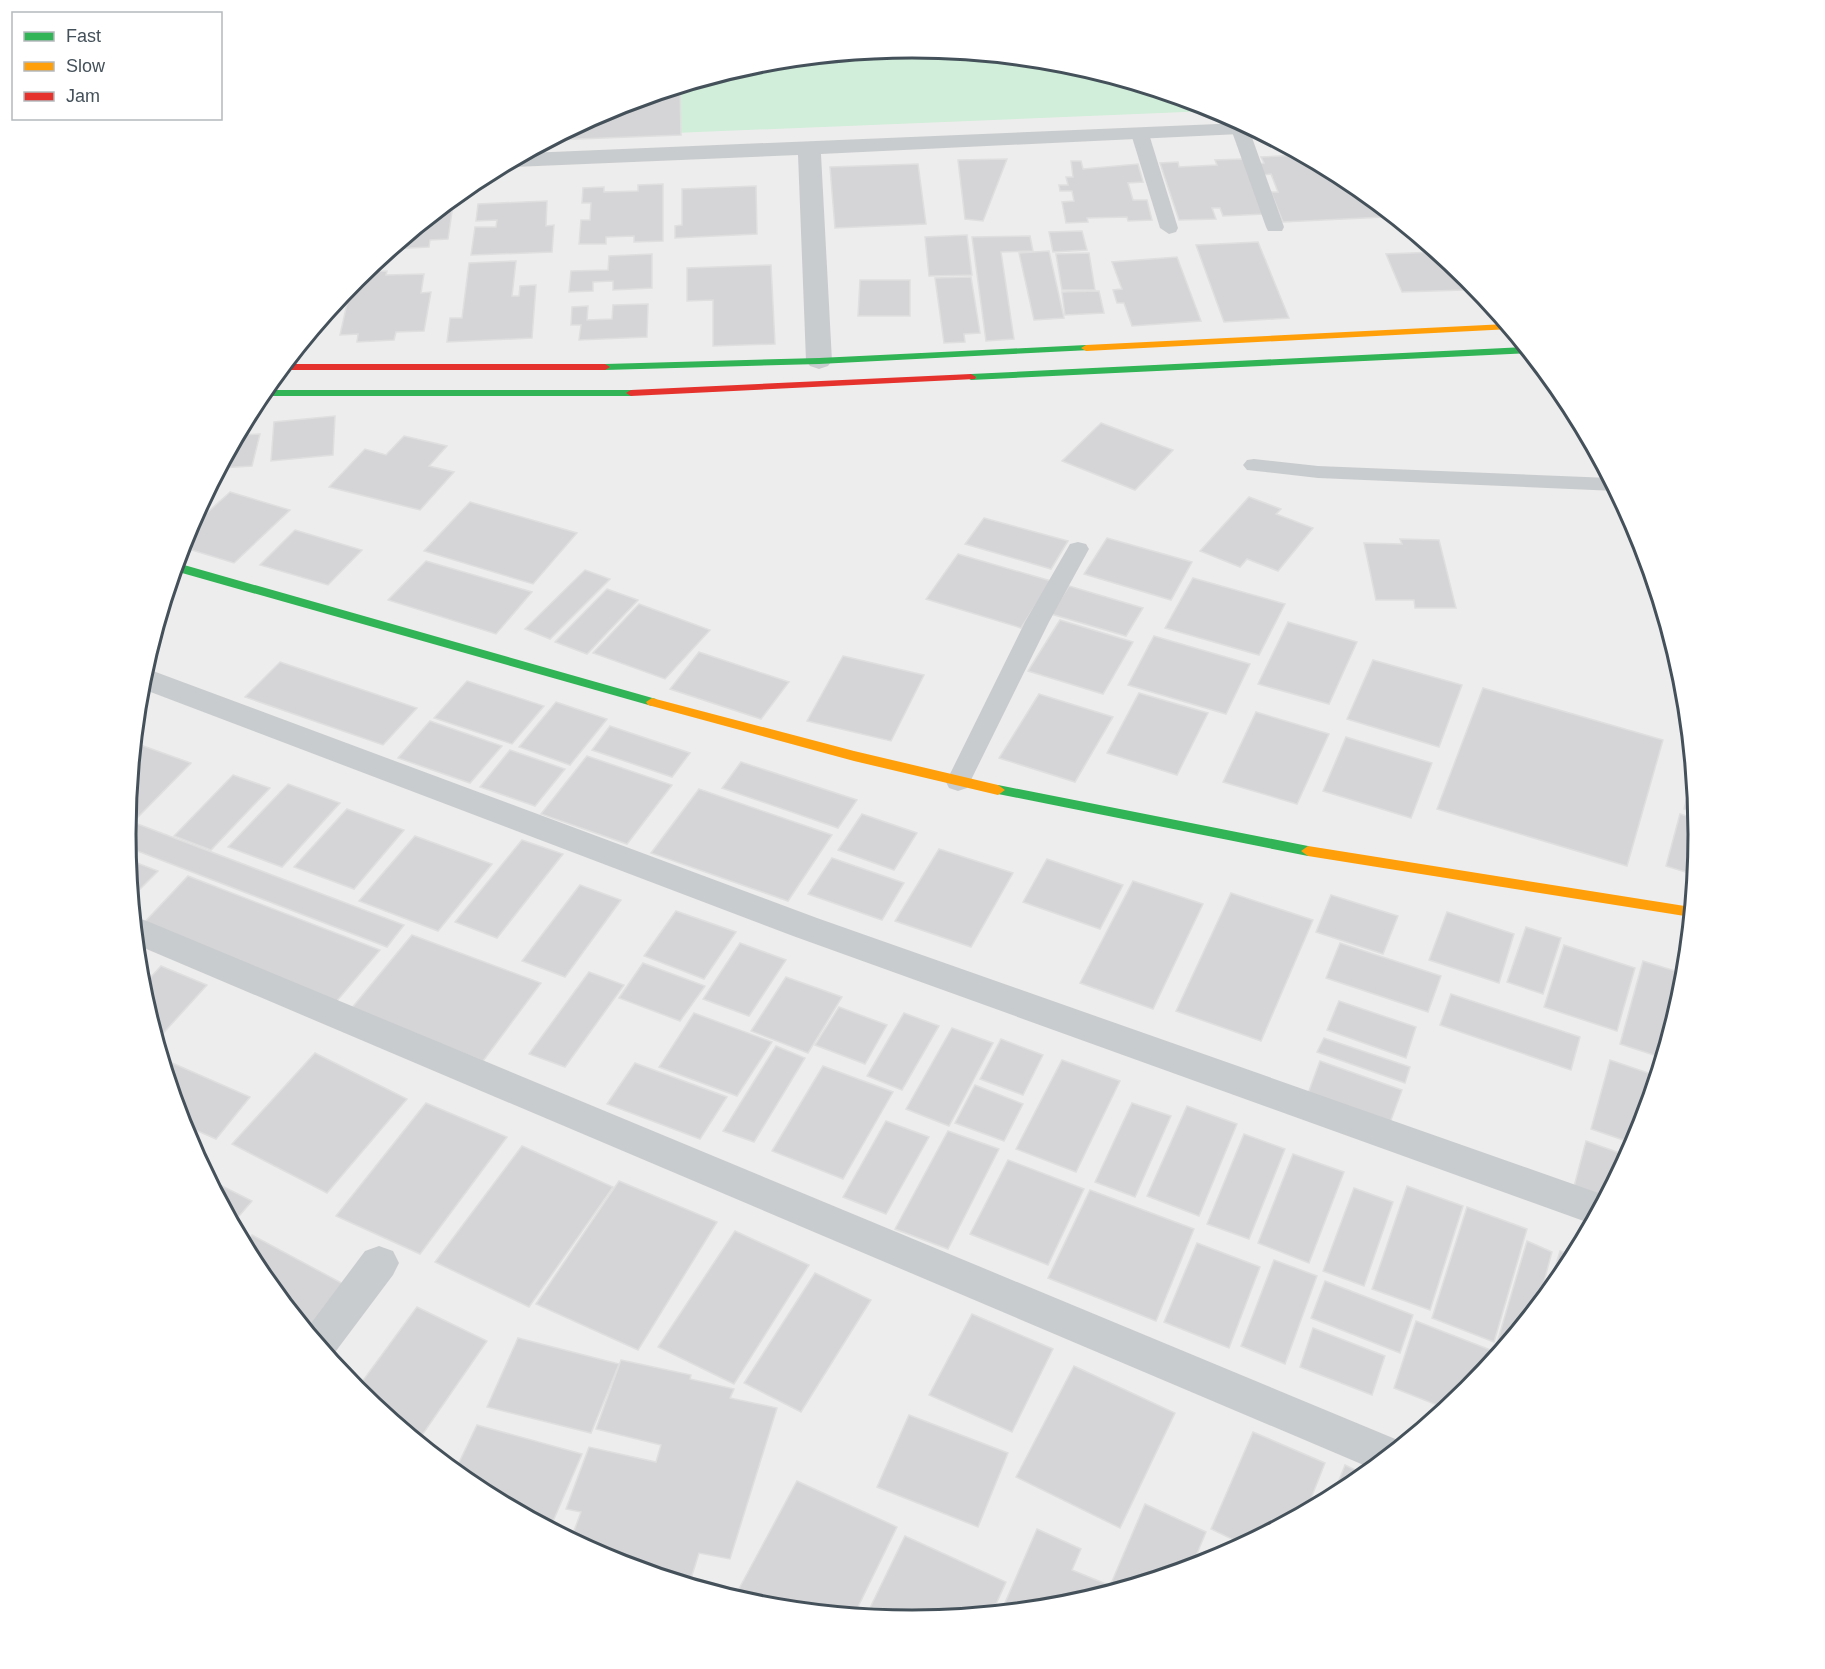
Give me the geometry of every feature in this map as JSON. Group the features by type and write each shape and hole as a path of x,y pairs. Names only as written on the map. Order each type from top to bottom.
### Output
{"street":[{"path":"530,159 1235,130"},
{"path":"809,148 819,361"},
{"path":"293,367 644,367 819,361 1500,327"},
{"path":"274,393 641,393 1519,350"},
{"path":"184,569 713,719 958,782 1244,840 1684,911"},
{"path":"152,681 805,927 1593,1208"},
{"path":"143,933 1381,1453"},
{"path":"323,1338 379,1263"}],"lane":[{"path":"1140,134 1169,228"},
{"path":"1248,135 1275,227"},
{"path":"1254,465 1317,472 1605,485"},
{"path":"958,782 1036,622 1078,549"}],"green space":[{"path":"912,58 1014,65 1064,73 1113,85 1193,112 573,137 663,100 712,85 761,73 862,60"}],"building":[{"path":"680,95 681,135 568,139 616,118"},
{"path":"1289,156 1344,189 1382,217 1283,222 1271,192 1278,192 1271,174 1263,175 1259,164 1264,163 1261,157"},
{"path":"1007,159 983,221 965,219 958,160"},
{"path":"1243,159 1264,214 1223,216 1220,208 1212,208 1216,219 1179,220 1160,163 1178,162 1179,167 1217,165 1215,160"},
{"path":"1071,161 1081,161 1083,169 1138,164 1143,182 1128,183 1133,200 1147,200 1152,220 1128,221 1127,217 1087,218 1088,222 1066,223 1062,202 1074,201 1072,191 1060,191 1059,185 1068,185 1066,177 1073,177"},
{"path":"918,164 926,224 835,228 830,167"},
{"path":"663,184 663,241 634,242 634,236 606,237 606,244 579,244 581,220 590,220 591,203 582,203 583,188 604,187 604,192 638,191 638,185"},
{"path":"756,186 757,234 675,238 675,226 682,225 682,189"},
{"path":"547,201 546,226 554,225 552,252 471,255 475,227 496,227 497,220 476,221 478,204"},
{"path":"452,210 448,239 430,240 429,247 404,248"},
{"path":"1082,231 1087,250 1053,252 1049,232"},
{"path":"967,235 972,275 929,276 925,237"},
{"path":"1030,236 1033,251 1001,252 1014,339 986,341 972,237"},
{"path":"1258,242 1289,318 1224,322 1196,245"},
{"path":"1049,251 1064,318 1034,320 1019,253"},
{"path":"1426,252 1464,290 1402,292 1386,254"},
{"path":"1089,253 1095,290 1062,290 1056,254"},
{"path":"652,254 652,288 613,290 613,281 593,282 593,291 569,292 571,271 608,270 609,256"},
{"path":"1177,257 1201,321 1132,326 1124,303 1117,303 1113,290 1122,289 1112,262"},
{"path":"516,261 512,296 519,296 520,286 536,285 532,338 447,342 450,318 462,318 469,263"},
{"path":"771,265 775,344 713,346 713,300 687,301 687,268"},
{"path":"380,271 387,271 386,275 424,274 421,293 431,292 424,331 396,332 394,340 357,342 358,334 340,335 347,304"},
{"path":"971,277 980,333 964,334 965,342 944,343 935,278"},
{"path":"860,280 910,280 910,316 858,316"},
{"path":"1099,291 1104,313 1065,315 1062,292"},
{"path":"648,304 647,337 579,340 581,325 571,325 572,307 588,306 587,320 612,319 613,305"},
{"path":"335,416 333,455 271,461 274,422"},
{"path":"1101,423 1173,450 1135,490 1062,461"},
{"path":"260,434 252,466 229,467 240,446 247,435"},
{"path":"404,436 447,446 429,466 454,472 420,510 329,487 365,449 386,455"},
{"path":"230,492 290,510 234,563 191,550 207,513"},
{"path":"1249,497 1281,509 1276,514 1313,528 1278,571 1247,559 1240,567 1200,551"},
{"path":"470,502 577,533 533,584 424,551"},
{"path":"984,518 1068,541 1051,569 965,544"},
{"path":"295,530 362,550 328,585 260,565"},
{"path":"1107,538 1192,562 1171,600 1084,574"},
{"path":"1400,539 1439,540 1456,608 1415,608 1414,600 1376,600 1364,543 1402,544"},
{"path":"958,554 1051,581 1021,628 926,599"},
{"path":"426,561 532,592 496,634 388,600"},
{"path":"585,570 610,579 550,639 525,629"},
{"path":"1193,578 1285,604 1259,655 1165,628"},
{"path":"1069,586 1143,608 1126,636 1051,614"},
{"path":"607,589 638,600 587,654 555,642"},
{"path":"639,604 710,630 665,679 593,653"},
{"path":"1060,620 1133,642 1103,694 1028,671"},
{"path":"1288,622 1357,642 1329,704 1258,684"},
{"path":"1154,636 1250,664 1226,714 1128,685"},
{"path":"699,652 789,682 761,719 670,689"},
{"path":"843,656 924,675 891,741 807,721"},
{"path":"1373,660 1462,685 1439,747 1347,719"},
{"path":"280,662 417,708 383,745 245,697"},
{"path":"467,681 544,706 512,744 434,718"},
{"path":"1483,688 1663,740 1627,866 1437,809"},
{"path":"1139,693 1208,713 1177,775 1107,753"},
{"path":"1039,694 1113,717 1075,782 999,758"},
{"path":"556,702 607,719 570,765 519,747"},
{"path":"1256,712 1329,734 1297,804 1223,782"},
{"path":"430,721 502,746 470,783 398,758"},
{"path":"610,726 690,753 672,777 592,750"},
{"path":"1346,737 1432,763 1411,818 1323,791"},
{"path":"142,745 191,763 137,818"},
{"path":"510,750 565,769 535,806 480,787"},
{"path":"587,756 672,785 627,844 541,814"},
{"path":"741,762 857,800 838,828 722,788"},
{"path":"233,775 270,788 211,850 174,836"},
{"path":"288,784 340,803 282,867 228,847"},
{"path":"699,789 832,835 788,901 651,853"},
{"path":"1687,796 1688,810 1684,809"},
{"path":"347,809 404,830 354,889 294,867"},
{"path":"862,814 917,833 894,870 838,850"},
{"path":"1680,814 1688,816 1687,873 1666,866"},
{"path":"136,824 404,925 387,947 137,851"},
{"path":"415,836 492,864 438,931 359,901"},
{"path":"522,840 563,854 497,938 455,922"},
{"path":"939,849 1013,873 971,947 895,921"},
{"path":"832,858 904,883 882,920 808,894"},
{"path":"1047,859 1123,885 1100,929 1023,902"},
{"path":"137,863 158,871 139,890"},
{"path":"188,876 380,950 335,1003 142,928 142,925"},
{"path":"1133,881 1203,904 1153,1009 1080,983"},
{"path":"580,885 621,900 565,977 522,961"},
{"path":"1231,893 1313,920 1261,1041 1176,1011"},
{"path":"1331,895 1398,916 1383,954 1316,932"},
{"path":"676,911 736,932 704,979 644,956"},
{"path":"1447,912 1514,934 1499,983 1429,960"},
{"path":"1526,927 1561,938 1543,994 1507,982"},
{"path":"412,935 541,983 483,1061 351,1009"},
{"path":"740,943 786,960 749,1016 703,999"},
{"path":"1340,943 1441,976 1428,1012 1326,978"},
{"path":"1564,945 1635,968 1617,1031 1544,1007"},
{"path":"1643,961 1676,971 1656,1056 1620,1044"},
{"path":"643,963 705,986 680,1021 619,998"},
{"path":"161,966 207,985 163,1034 150,978"},
{"path":"589,972 624,985 565,1067 529,1054"},
{"path":"786,977 842,997 808,1053 751,1031"},
{"path":"1451,994 1580,1037 1571,1070 1440,1025"},
{"path":"1339,1001 1416,1027 1406,1058 1327,1030"},
{"path":"839,1007 887,1025 865,1064 815,1045"},
{"path":"694,1013 772,1042 737,1096 659,1067"},
{"path":"904,1013 939,1026 902,1090 867,1076"},
{"path":"952,1028 993,1043 949,1126 906,1109"},
{"path":"1324,1038 1410,1067 1405,1083 1317,1052"},
{"path":"1001,1039 1043,1055 1023,1095 980,1079"},
{"path":"776,1046 805,1058 754,1142 723,1131"},
{"path":"315,1053 407,1099 327,1193 232,1144"},
{"path":"1062,1060 1120,1081 1076,1172 1016,1149"},
{"path":"1610,1060 1650,1074 1625,1141 1591,1129"},
{"path":"1320,1061 1402,1090 1388,1128 1306,1099"},
{"path":"171,1063 250,1097 216,1139 196,1130"},
{"path":"635,1063 727,1097 700,1139 607,1104"},
{"path":"823,1066 893,1092 843,1179 772,1151"},
{"path":"975,1085 1023,1104 1004,1141 955,1123"},
{"path":"426,1103 507,1137 420,1254 336,1216"},
{"path":"1132,1103 1171,1116 1135,1197 1095,1182"},
{"path":"1187,1106 1237,1124 1199,1216 1147,1196"},
{"path":"886,1121 929,1137 886,1214 843,1197"},
{"path":"948,1131 999,1149 948,1249 895,1229"},
{"path":"1244,1134 1285,1149 1249,1239 1207,1224"},
{"path":"1586,1141 1619,1153 1594,1206 1571,1198"},
{"path":"522,1146 613,1187 529,1307 435,1262"},
{"path":"1293,1154 1344,1172 1309,1263 1258,1243"},
{"path":"1008,1160 1084,1189 1048,1265 970,1234"},
{"path":"619,1181 717,1222 638,1350 536,1304"},
{"path":"221,1185 252,1201 238,1218"},
{"path":"1407,1186 1463,1206 1430,1310 1372,1289"},
{"path":"1354,1188 1393,1202 1364,1286 1323,1271"},
{"path":"1090,1190 1194,1229 1156,1321 1048,1278"},
{"path":"1467,1207 1527,1229 1494,1342 1432,1318"},
{"path":"735,1231 809,1265 734,1384 658,1347"},
{"path":"252,1235 347,1286 314,1327 267,1266 250,1238"},
{"path":"1527,1241 1552,1252 1542,1287 1497,1343"},
{"path":"1197,1243 1260,1267 1229,1348 1164,1322"},
{"path":"1560,1251 1566,1253 1558,1266 1554,1272"},
{"path":"1274,1260 1317,1276 1285,1364 1241,1346"},
{"path":"815,1273 871,1300 801,1412 744,1383"},
{"path":"1325,1281 1413,1315 1400,1353 1311,1318"},
{"path":"417,1307 487,1341 422,1435 362,1381"},
{"path":"972,1314 1053,1349 1012,1432 929,1395"},
{"path":"1416,1321 1492,1351 1437,1405 1394,1388"},
{"path":"1313,1328 1385,1356 1372,1395 1300,1367"},
{"path":"518,1338 619,1364 591,1433 487,1407"},
{"path":"621,1360 691,1375 690,1379 734,1389 730,1398 777,1408 730,1559 699,1553 691,1578 616,1551 574,1532 581,1512 566,1509 589,1447 656,1462 661,1445 596,1429"},
{"path":"1074,1366 1175,1413 1120,1528 1016,1477"},
{"path":"909,1415 1008,1453 978,1527 877,1487"},
{"path":"477,1425 582,1454 553,1522 524,1507 459,1464"},
{"path":"1253,1432 1325,1463 1310,1501 1300,1507 1234,1540 1211,1529"},
{"path":"1345,1465 1357,1471 1344,1480 1338,1484"},
{"path":"797,1481 897,1527 857,1609 811,1604 738,1590"},
{"path":"1145,1504 1206,1532 1196,1556 1111,1585"},
{"path":"1037,1529 1081,1549 1072,1570 1106,1584 1064,1596 1004,1605"},
{"path":"905,1536 1006,1582 995,1606 963,1609 869,1609"}],"traffic: fast":[{"path":"605,367 819,361 1086,348"},
{"path":"971,377 1519,350"},
{"path":"274,393 631,393"},
{"path":"184,569 652,702"},
{"path":"998,790 1308,851"}],"traffic: slow":[{"path":"1086,348 1500,327"},
{"path":"652,702 854,756 998,790"},
{"path":"1308,851 1684,911"}],"traffic: jam":[{"path":"293,367 605,367"},
{"path":"631,393 971,377"}]}
